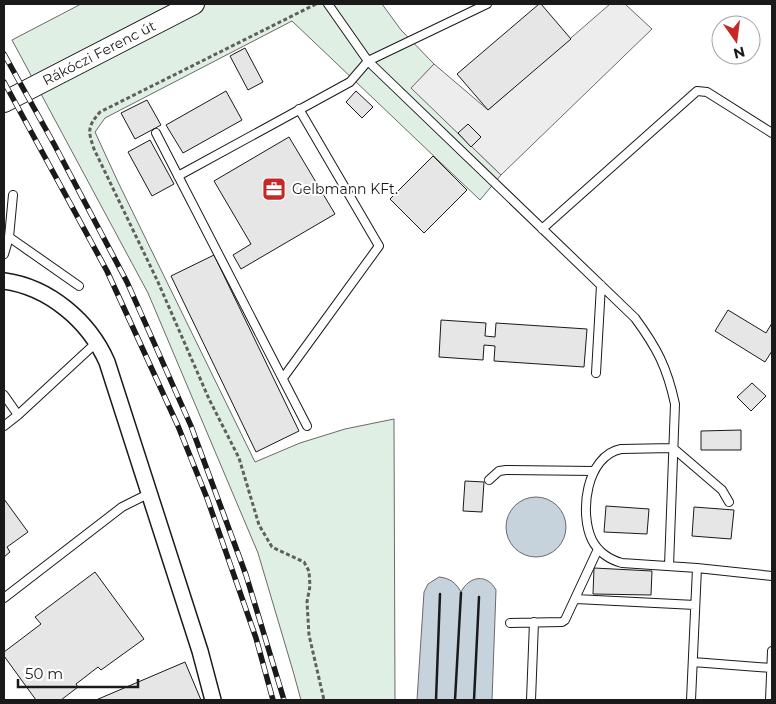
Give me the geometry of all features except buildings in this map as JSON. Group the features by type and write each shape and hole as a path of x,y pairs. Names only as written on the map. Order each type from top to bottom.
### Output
{"main road":[{"name":"Rákóczi Ferenc út","path":"4,102 194,4"}],"street":[{"path":"4,282 31,289 57,303 81,322 97,342 107,362 200,651 213,700"}],"lane":[{"path":"328,4 368,61 635,318 652,342 663,362 670,381 675,404 669,566"},
{"path":"178,176 350,82 368,61 487,4"},
{"path":"542,229 698,91 708,92 772,133"},
{"path":"283,378 379,246 299,109"},
{"path":"156,133 307,426"},
{"path":"4,254 9,237 13,195"},
{"path":"9,237 79,286"},
{"path":"596,373 600,285"},
{"path":"4,426 97,342"},
{"path":"4,396 18,415"},
{"path":"729,502 722,490 673,448 616,450 605,457 594,471 589,483 586,508 588,530 598,549 608,558 622,563 772,576"},
{"path":"489,480 499,471 506,470 594,471"},
{"path":"4,598 122,507 148,494"},
{"path":"510,623 562,622 565,620 598,549"},
{"path":"691,700 696,568"},
{"path":"576,599 695,604"},
{"path":"532,700 534,622"},
{"path":"770,700 772,651"},
{"path":"693,662 772,668"}],"path":[{"path":"316,4 100,112 91,122 89,133 94,149 158,282 209,399 239,458 259,525 272,547 304,562 309,571 310,586 307,602 309,635 324,700"}],"green space":[{"path":"81,4 382,4 401,30 434,64 412,88 501,175 480,200 292,21 105,118 95,132 255,462 300,443 345,429 394,419 395,700 301,700 258,553 148,293 12,40"}],"shaded area":[{"path":"610,4 625,4 652,29 501,175 411,88 434,64 488,110"},
{"path":"530,497 542,497 553,502 561,510 566,521 564,539 553,552 542,557 530,557 519,552 511,544 506,533 506,521 511,510 519,502"},
{"path":"439,577 452,581 461,592 469,583 478,579 488,581 496,590 492,700 417,700 424,592 428,584"}],"railway":[{"path":"4,54 127,282 191,426 246,575 284,700"},
{"path":"4,82 107,271 178,426 207,498 256,638 273,700"}],"wall":[{"path":"455,700 461,593"},
{"path":"436,700 440,594"},
{"path":"474,700 479,597"}],"place":[{"name":"Gelbmann KFt.","path":"274,189"}]}
